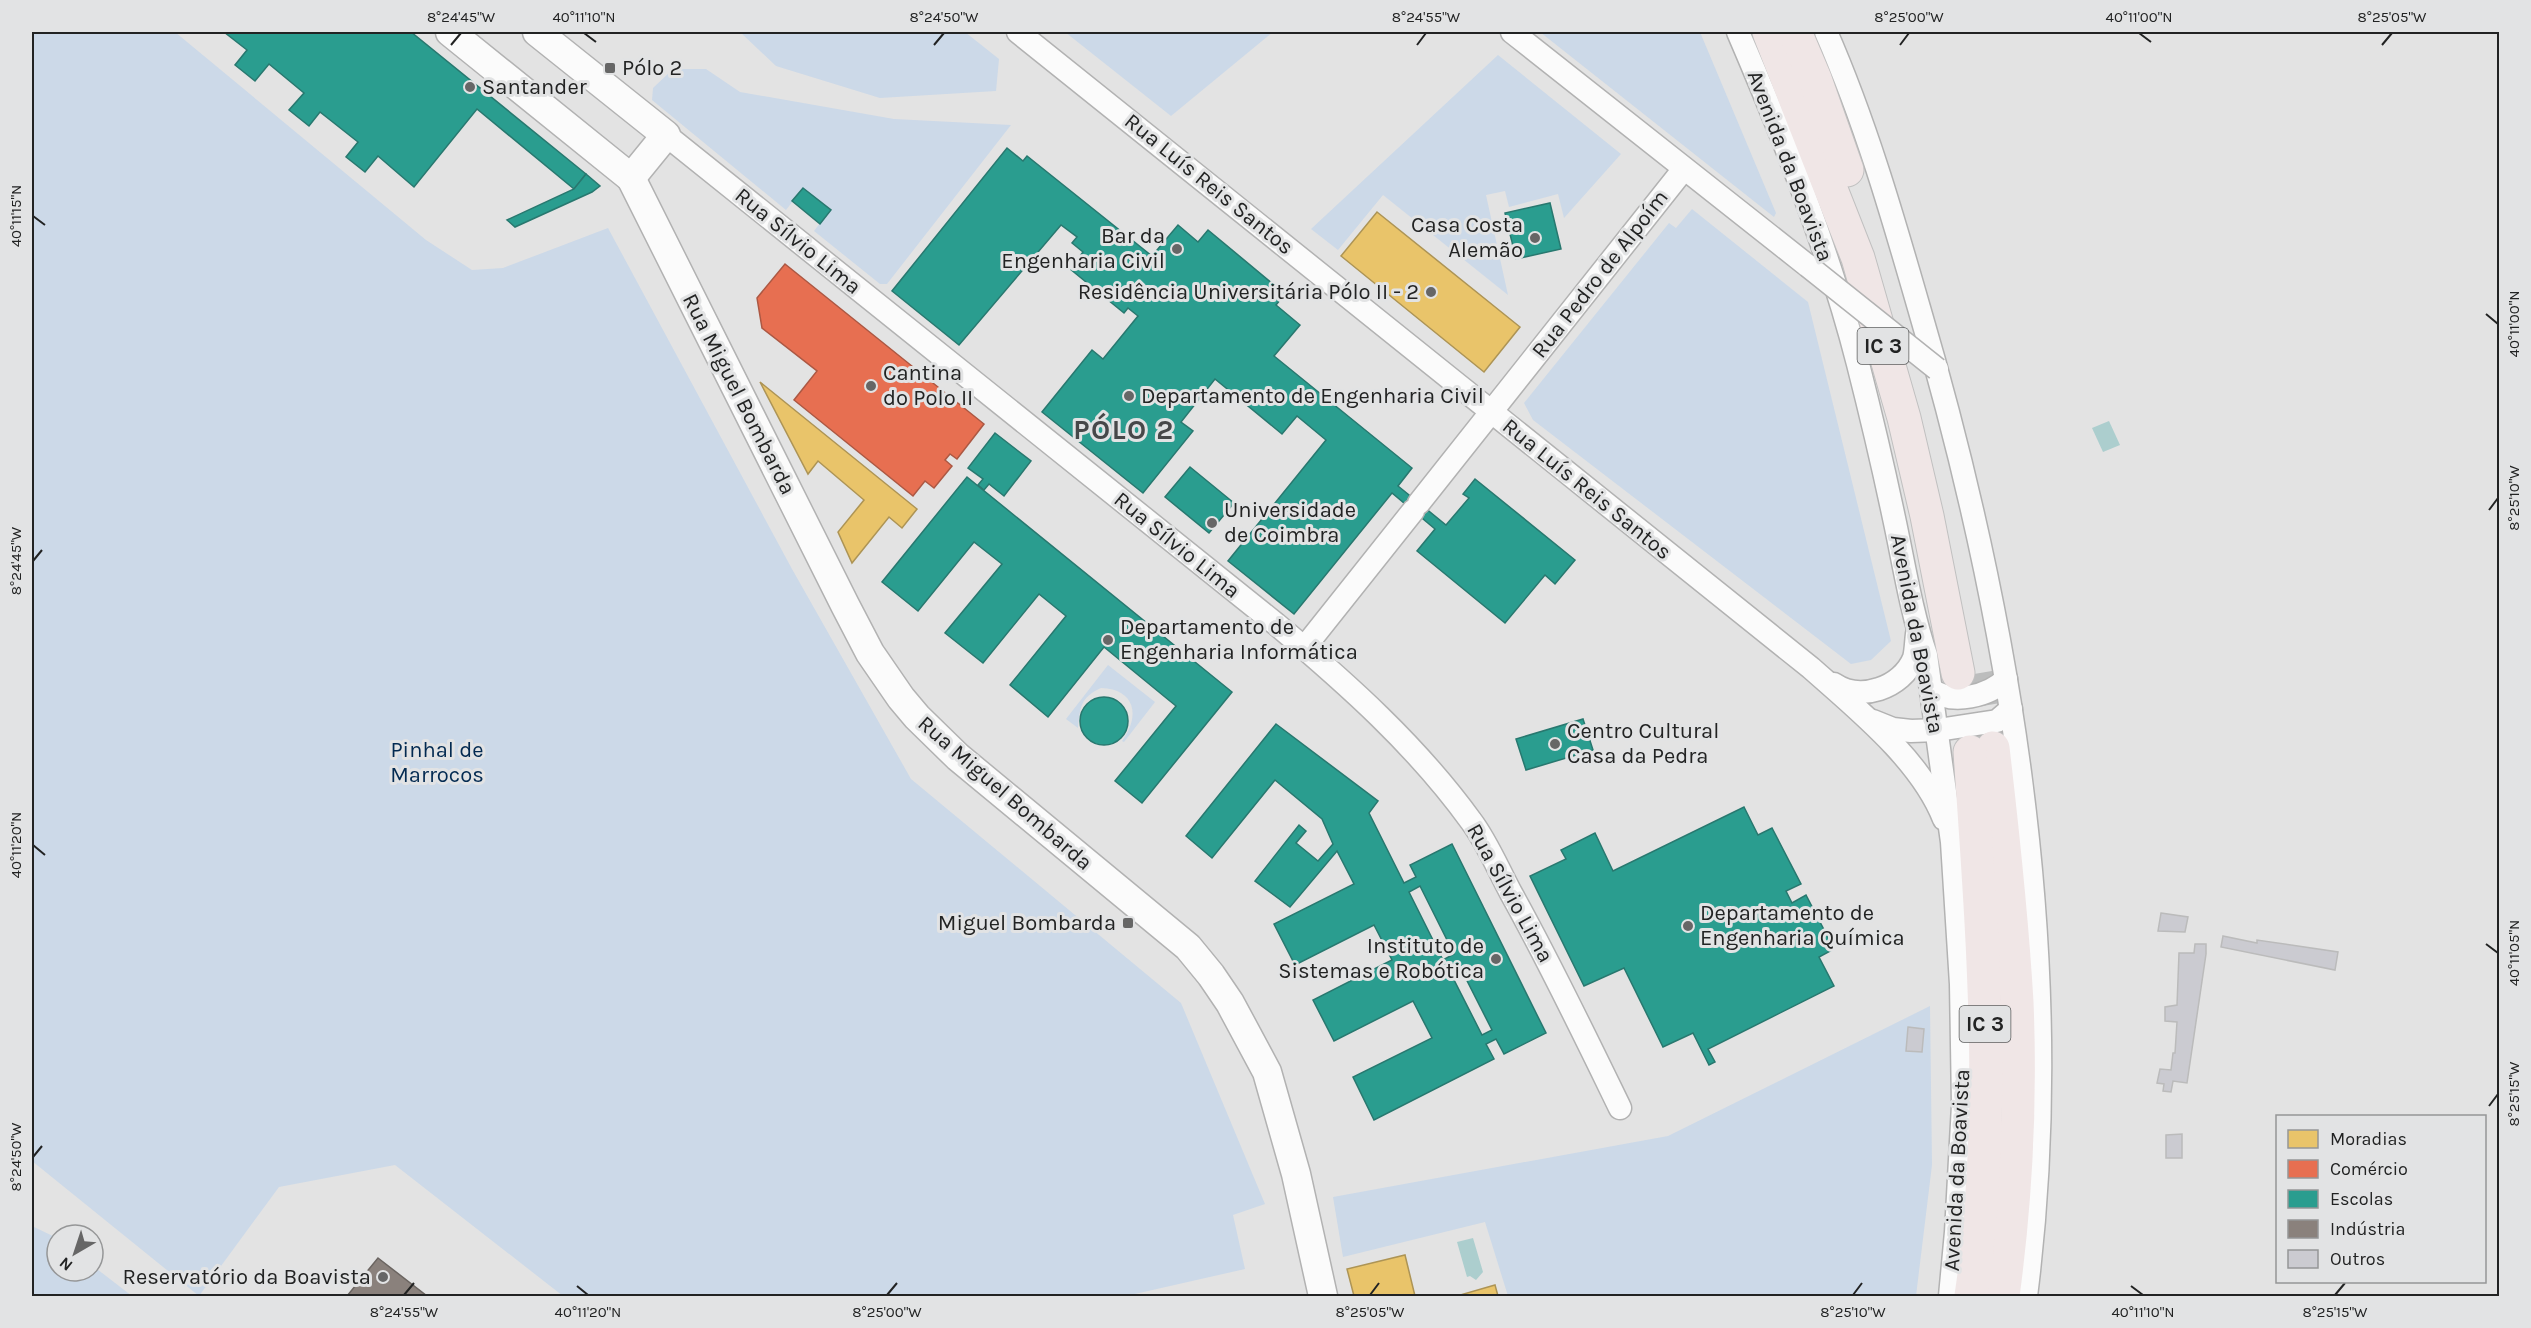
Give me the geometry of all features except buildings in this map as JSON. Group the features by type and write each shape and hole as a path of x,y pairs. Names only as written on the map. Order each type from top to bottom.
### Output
{"highway":[{"name":"Avenida da Boavista","path":"1769,32 1858,258 1904,418 1969,679"},
{"name":"Avenida da Boavista","path":"1795,32 1815,79 1879,260 1947,510 1969,679"},
{"name":"Avenida da Boavista","path":"1971,1296 1980,1234 1986,1105 1981,750 2009,887 2017,1004 2017,1104 2013,1186 2002,1296"}],"street":[{"path":"450,32 631,178 666,135"},
{"name":"Rua Sílvio Lima","path":"537,32 1339,676 1419,756 1472,823 1538,941 1620,1108"},
{"name":"Rua Luís Reis Santos","path":"1018,32 1810,668 1868,719 1909,762 1940,809 1952,842"},
{"path":"1512,32 1683,170"},
{"name":"Avenida da Boavista","path":"1738,32 1822,244 1858,362 1894,516 1917,630 1926,655 1969,679 2011,709 2025,811 2038,975 2040,1107 2034,1234 2026,1296"},
{"name":"Avenida da Boavista","path":"1826,32 1875,159 1937,369 1973,506 1969,679 1938,730 1952,842 1961,984 1963,1105 1950,1296"},
{"name":"Rua Pedro de Alpoím","path":"1304,648 1683,170 1937,369"},
{"name":"Rua Miguel Bombarda","path":"631,178 845,605 870,653 901,698 958,757 1188,947 1230,1003 1268,1072 1294,1165 1323,1296"},
{"path":"1810,668 1844,691 1868,693 1884,687 1901,676 1914,658 1917,630"},
{"path":"1868,719 1902,730 1938,730 1997,721 2011,709"}],"green space":[{"name":"Pinhal de Marrocos","path":"32,32 175,32 426,240 472,270 503,268 608,228 792,569 911,779 1181,1003 1265,1204 1233,1215 1245,1269 1126,1296 563,1296 395,1165 279,1187 199,1296 32,1161"},
{"path":"740,32 965,32 999,59 996,91 880,98 776,66"},
{"path":"1065,32 1273,32 1171,116"},
{"path":"1540,32 1700,32 1776,213 1774,217"},
{"path":"1498,55 1621,154 1564,218 1558,194 1509,207 1505,191 1486,195 1508,295 1383,195 1338,250 1311,229"},
{"path":"673,69 706,69 740,92 894,119 1011,125 887,284 880,284 814,231 830,210 803,188 786,210 652,100 653,88"},
{"path":"1692,209 1808,302 1891,641 1871,660 1851,664 1533,420 1524,403 1669,223 1676,228"},
{"path":"1108,665 1155,702 1124,742 1122,741 1128,732 1133,714 1128,699 1121,693 1101,688 1089,695 1082,704 1078,728 1066,719"},
{"path":"1930,1006 1932,1165 1916,1296 1508,1296 1485,1222 1343,1257 1333,1197 1668,1136"},
{"path":"32,1226 45,1232 45,1283 105,1283 105,1275 132,1296 32,1296"}],"shaded area":[{"path":"2109,421 2120,445 2103,452 2092,428"},
{"path":"1473,1238 1483,1272 1476,1280 1470,1276 1467,1277 1457,1242"}],"tunnel":[{"path":"1980,673 1993,748"}],"place":[{"name":"Pólo 2","path":"610,68"},
{"name":"Santander","path":"470,87"},
{"name":"Casa Costa Alemão","path":"1535,238"},
{"name":"Bar da Engenharia Civil","path":"1177,249"},
{"name":"Residência Universitária Pólo II - 2","path":"1431,292"},
{"name":"Cantina do Polo II","path":"871,386"},
{"name":"Departamento de Engenharia Civil","path":"1129,396"},
{"name":"Universidade de Coimbra","path":"1212,523"},
{"name":"Departamento de Engenharia Informática","path":"1108,640"},
{"name":"Centro Cultural Casa da Pedra","path":"1555,744"},
{"name":"Miguel Bombarda","path":"1128,923"},
{"name":"Departamento de Engenharia Química","path":"1688,926"},
{"name":"Instituto de Sistemas e Robótica","path":"1496,959"},
{"name":"Reservatório da Boavista","path":"383,1277"}],"district":[{"name":"PÓLO 2","path":"1124,429"}]}
